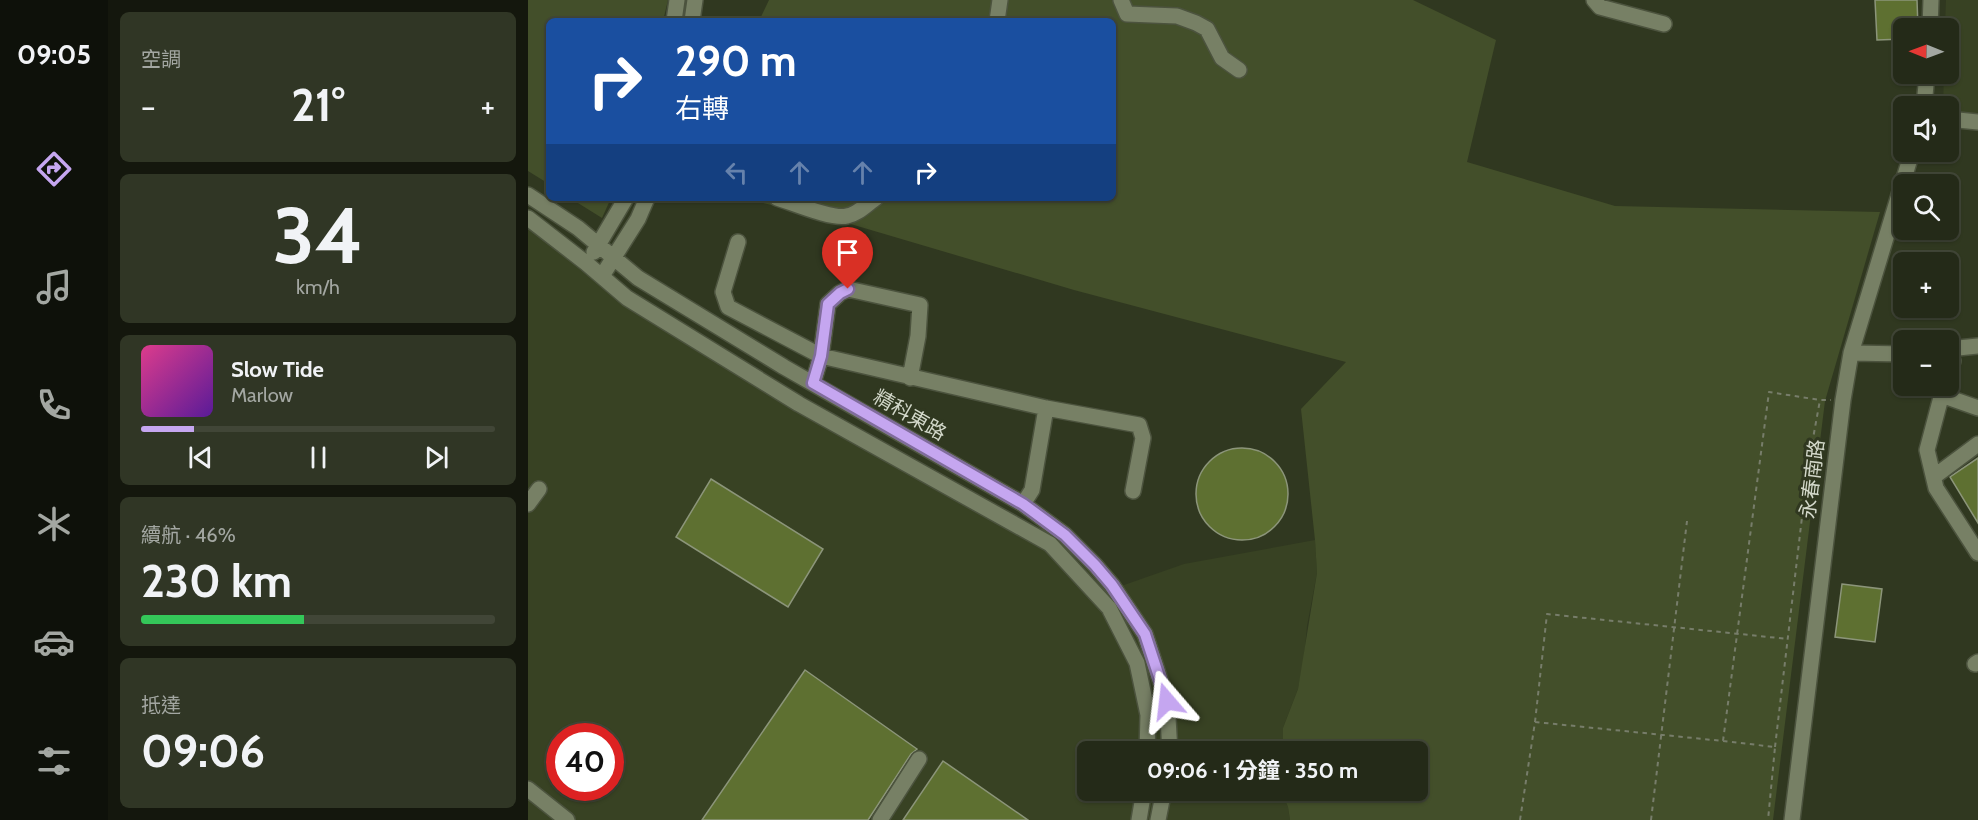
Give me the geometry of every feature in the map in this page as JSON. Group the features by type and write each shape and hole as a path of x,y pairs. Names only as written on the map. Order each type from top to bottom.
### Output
{"street":[{"path":"674,18 677,0"},
{"path":"692,18 695,0"},
{"path":"997,18 1000,0"},
{"path":"1120,0 1128,14 1177,16 1207,29 1222,58 1239,70"},
{"path":"1594,0 1600,7 1664,24"},
{"path":"1930,18 1931,0"},
{"path":"1959,120 1978,122"},
{"name":"永春南路","path":"1792,820 1842,400 1851,353 1909,162"},
{"name":"精科東路","path":"528,195 578,228 638,278 784,368 1023,504 1065,535 1095,565 1122,598 1145,634 1167,701 1169,741"},
{"path":"586,263 624,201"},
{"path":"602,276 638,219 646,201"},
{"path":"786,201 820,212 846,217 872,201"},
{"path":"528,218 627,298 798,404 1050,544 1109,608 1137,663 1148,715 1147,741"},
{"path":"738,242 723,292 728,307 821,356 1046,408 1139,425 1143,438 1133,491"},
{"path":"813,383 821,356 828,304 848,289 920,305 918,336 910,378"},
{"path":"1959,356 1978,346"},
{"path":"1851,353 1893,354"},
{"path":"1941,396 1927,450 1936,488 1978,553"},
{"path":"1955,396 1978,408"},
{"path":"1023,504 1032,490 1046,408"},
{"path":"1935,476 1978,444"},
{"path":"528,504 538,489"},
{"path":"880,820 919,759"},
{"path":"528,789 567,820"},
{"path":"1139,820 1142,801"},
{"path":"1158,820 1162,801"}],"path":[{"path":"1723,741 1769,392 1820,400 1842,400"},
{"path":"1768,820 1774,747 1808,465 1820,400"},
{"path":"1651,820 1687,521"},
{"path":"1520,820 1535,722 1547,614 1788,639"},
{"path":"1535,722 1774,747"}],"shaded area":[{"path":"528,0 668,0 664,18 546,18 546,182 528,171"},
{"path":"769,0 1413,0 1496,40 1467,162 1615,206 1880,212 1825,401 1773,820 1290,820 1285,801 1428,801 1428,741 1283,741 1283,728 1298,689 1317,573 1301,409 1346,362 1074,290 854,225 754,201 1116,201 1116,18 760,18"},
{"path":"1946,0 1978,0 1978,119 1959,117 1959,96 1943,96 1944,84 1959,84 1959,18 1945,18"},
{"path":"575,201 610,201 602,218"},
{"path":"528,221 619,291 1062,548 1092,573 1107,591 1184,564 1315,540 1317,573 1307,626 1304,659 1298,689 1283,728 1283,741 1077,741 1077,801 1285,801 1290,820 528,820"}],"building":[{"path":"1875,0 1917,0 1918,18 1893,18 1893,39 1877,40"},
{"path":"1242,448 1260,451 1275,461 1285,476 1288,494 1285,512 1275,527 1260,537 1242,540 1224,537 1209,527 1199,512 1196,494 1199,476 1209,461 1224,451"},
{"path":"1978,458 1978,523 1950,477"},
{"path":"711,479 823,549 788,607 676,537"},
{"path":"1842,584 1882,589 1875,642 1835,637"},
{"path":"805,670 917,749 911,754 868,820 702,820"},
{"path":"943,761 1028,820 903,820"}],"route":[{"path":"848,289 828,304 821,356 813,383 1023,504 1065,535 1112,585 1145,634 1167,701"}]}
